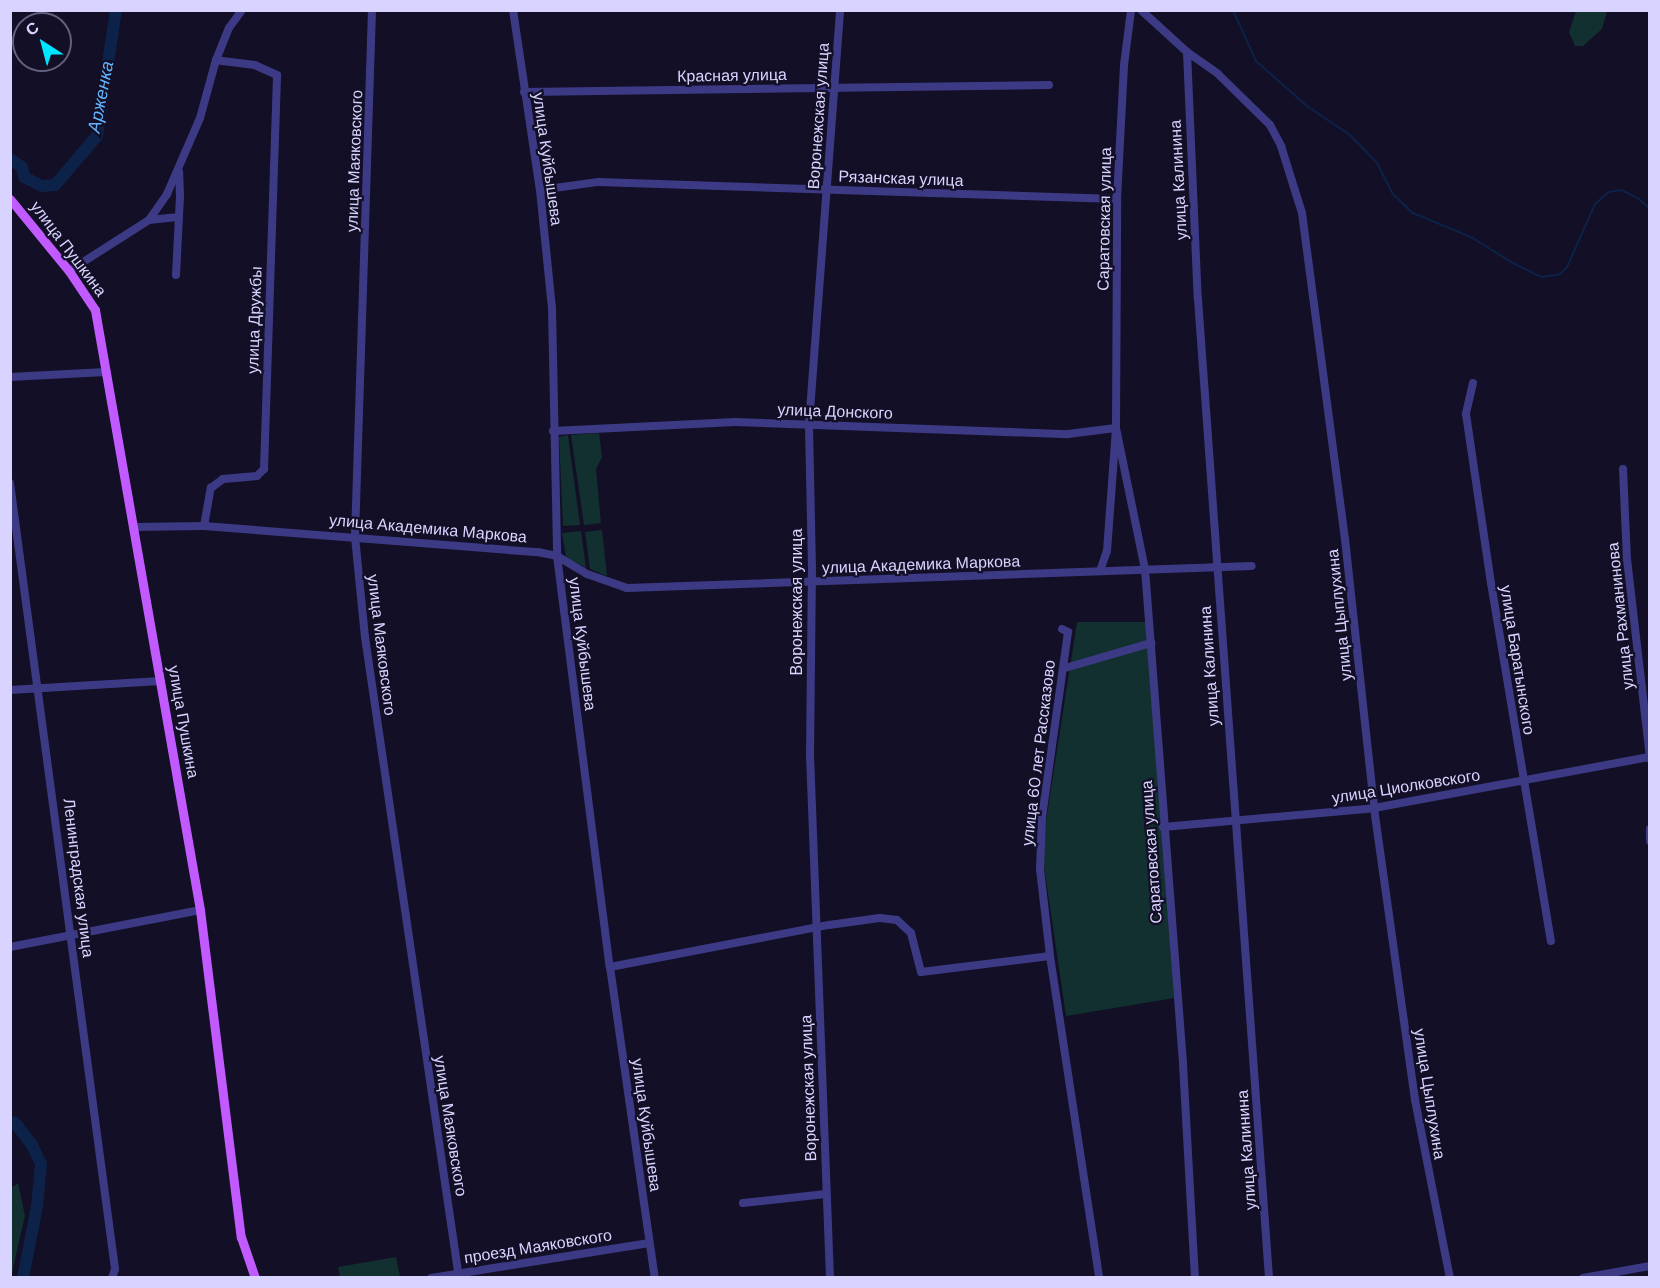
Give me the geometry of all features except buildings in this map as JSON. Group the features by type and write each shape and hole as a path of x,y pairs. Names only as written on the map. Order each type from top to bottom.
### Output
{"main road":[{"name":"улица Пушкина","path":"10,199 69,272 95,310 201,910 241,1237 255,1278"}],"street":[{"path":"69,272 149,220 167,194 200,118 216,60 229,27 242,10"},
{"name":"улица Маяковского","path":"372,10 355,537 366,649 459,1275"},
{"name":"улица Куйбышева","path":"513,10 540,190 552,309 557,556 610,967 655,1278"},
{"name":"Воронежская улица","path":"830,1278 810,756 809,424 840,10"},
{"name":"Саратовская улица","path":"1100,572 1107,551 1116,428 1117,199 1124,54 1131,10"},
{"name":"улица Цыплухина","path":"1141,10 1187,52 1218,74 1270,125 1281,146 1302,213 1344,527 1374,808 1415,1100 1450,1278"},
{"name":"улица Калинина","path":"1187,52 1198,299 1234,822 1259,1122 1269,1278"},
{"name":"улица Дружбы","path":"204,526 211,488 223,479 256,476 264,469 277,75 255,65 216,60"},
{"name":"Красная улица","path":"524,92 1049,85"},
{"path":"176,275 179,217 178,170"},
{"name":"Рязанская улица","path":"540,190 598,182 1117,199"},
{"path":"149,220 179,217"},
{"path":"10,377 106,372"},
{"name":"улица Баратынского","path":"1473,383 1466,414 1551,942"},
{"name":"улица Донского","path":"553,431 735,422 1068,434 1116,428"},
{"name":"Саратовская улица","path":"1116,428 1145,569 1163,827 1183,1064 1195,1278"},
{"name":"улица Рахманинова","path":"1623,469 1628,560 1649,758"},
{"name":"Ленинградская улица","path":"10,483 115,1269 112,1278"},
{"name":"улица Академика Маркова","path":"133,527 204,526 538,552 557,556 596,578 627,588 1252,566"},
{"name":"улица 60 лет Рассказово","path":"1062,629 1068,632 1065,668 1040,839 1041,880 1050,956 1099,1278"},
{"path":"1065,668 1151,643"},
{"path":"10,690 161,681"},
{"name":"улица Циолковского","path":"1163,827 1374,808 1649,758"},
{"path":"1650,829 1647,831 1650,842"},
{"path":"10,947 201,910"},
{"path":"610,967 817,927 880,918 897,920 911,933 921,972 1050,956"},
{"path":"743,1203 826,1194"},
{"name":"проезд Маяковского","path":"432,1278 649,1243"},
{"path":"1583,1278 1650,1266"}],"green space":[{"path":"1576,11 1607,11 1602,29 1583,46 1575,46 1569,32"},
{"path":"599,433 602,457 596,469 601,523 584,525 571,435"},
{"path":"568,435 580,525 563,526 559,437"},
{"path":"602,530 607,576 590,569 585,532"},
{"path":"581,531 586,568 566,557 562,533"},
{"path":"1077,622 1147,622 1174,998 1066,1016 1043,859 1045,827"},
{"path":"18,1183 25,1216 11,1277 11,1188"},
{"path":"396,1257 400,1277 340,1277 338,1267"}],"waterway":[{"name":"Арженка","path":"10,159 22,167 24,177 42,186 55,185 97,136 116,10"},
{"path":"1233,10 1256,61 1307,106 1350,135 1377,163 1393,194 1413,213 1471,237 1513,263 1542,277 1560,274 1567,267 1595,204 1609,192 1622,190 1639,199 1650,209"},
{"name":"Арженка","path":"10,1122 15,1123 32,1145 41,1164 37,1206 23,1278"}]}
